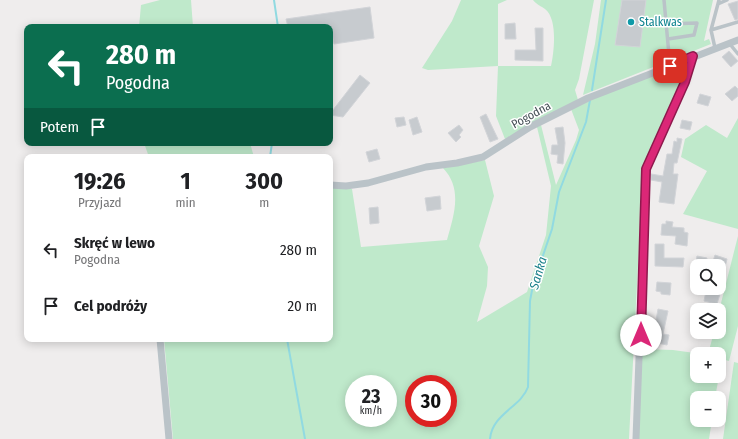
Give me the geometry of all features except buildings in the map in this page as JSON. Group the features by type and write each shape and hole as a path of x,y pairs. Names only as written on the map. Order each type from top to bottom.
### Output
{"street":[{"name":"Pogodna","path":"333,185 346,186 368,183 426,167 457,163 483,157 530,127 588,98 693,56 738,40"},
{"path":"636,439 646,169 685,82 693,56"},
{"path":"160,342 169,439"}],"lane":[{"path":"664,0 670,66"},
{"path":"714,48 711,30 718,2 727,0"},
{"path":"711,30 738,22"},
{"path":"666,24 697,23 694,35 668,39"},
{"path":"729,43 738,54"}],"green space":[{"path":"160,0 191,0 193,24 139,24 141,5"},
{"path":"461,0 507,0 498,4 498,66 428,70 422,68 452,21"},
{"path":"533,0 594,0 579,79 575,90 578,100 505,139 496,116 498,66 551,66 554,44 552,20 545,9"},
{"path":"601,0 713,0 704,41 709,39 711,44 583,95 595,44"},
{"path":"671,68 684,79 643,168 629,439 173,439 164,342 333,342 333,187 352,189 361,247 447,240 454,212 455,193 449,176 443,168 485,160 494,196 479,246 488,267 487,286 477,322 527,292 546,235 551,186 537,127 541,125 556,185 579,130 571,109 587,100"},
{"path":"738,118 738,229 683,214 707,171 681,157 685,139 706,125 727,138"},
{"path":"145,146 251,146 253,154 148,154"},
{"path":"738,236 738,326 729,361 726,360 726,347 710,347 712,339 726,339 726,303 721,303 723,295 726,295 726,283"},
{"path":"642,349 690,352 690,383 718,383 716,391 690,391 690,427 711,427 709,439 638,439"},
{"path":"734,362 738,363 738,439 723,439 725,427 726,427"}],"waterway":[{"path":"274,0 278,24"},
{"name":"Sanka","path":"592,90 606,0"},
{"name":"Sanka","path":"490,439 492,430 496,423 519,400 528,387 530,301 533,285 552,229 559,192 586,122 590,100"},
{"path":"270,154 272,146"},
{"path":"288,342 305,439"}],"place":[{"name":"Stalkwas","path":"631,22"}],"route":[{"path":"641,335 644,183 646,169 685,82 693,56 670,66"}]}
